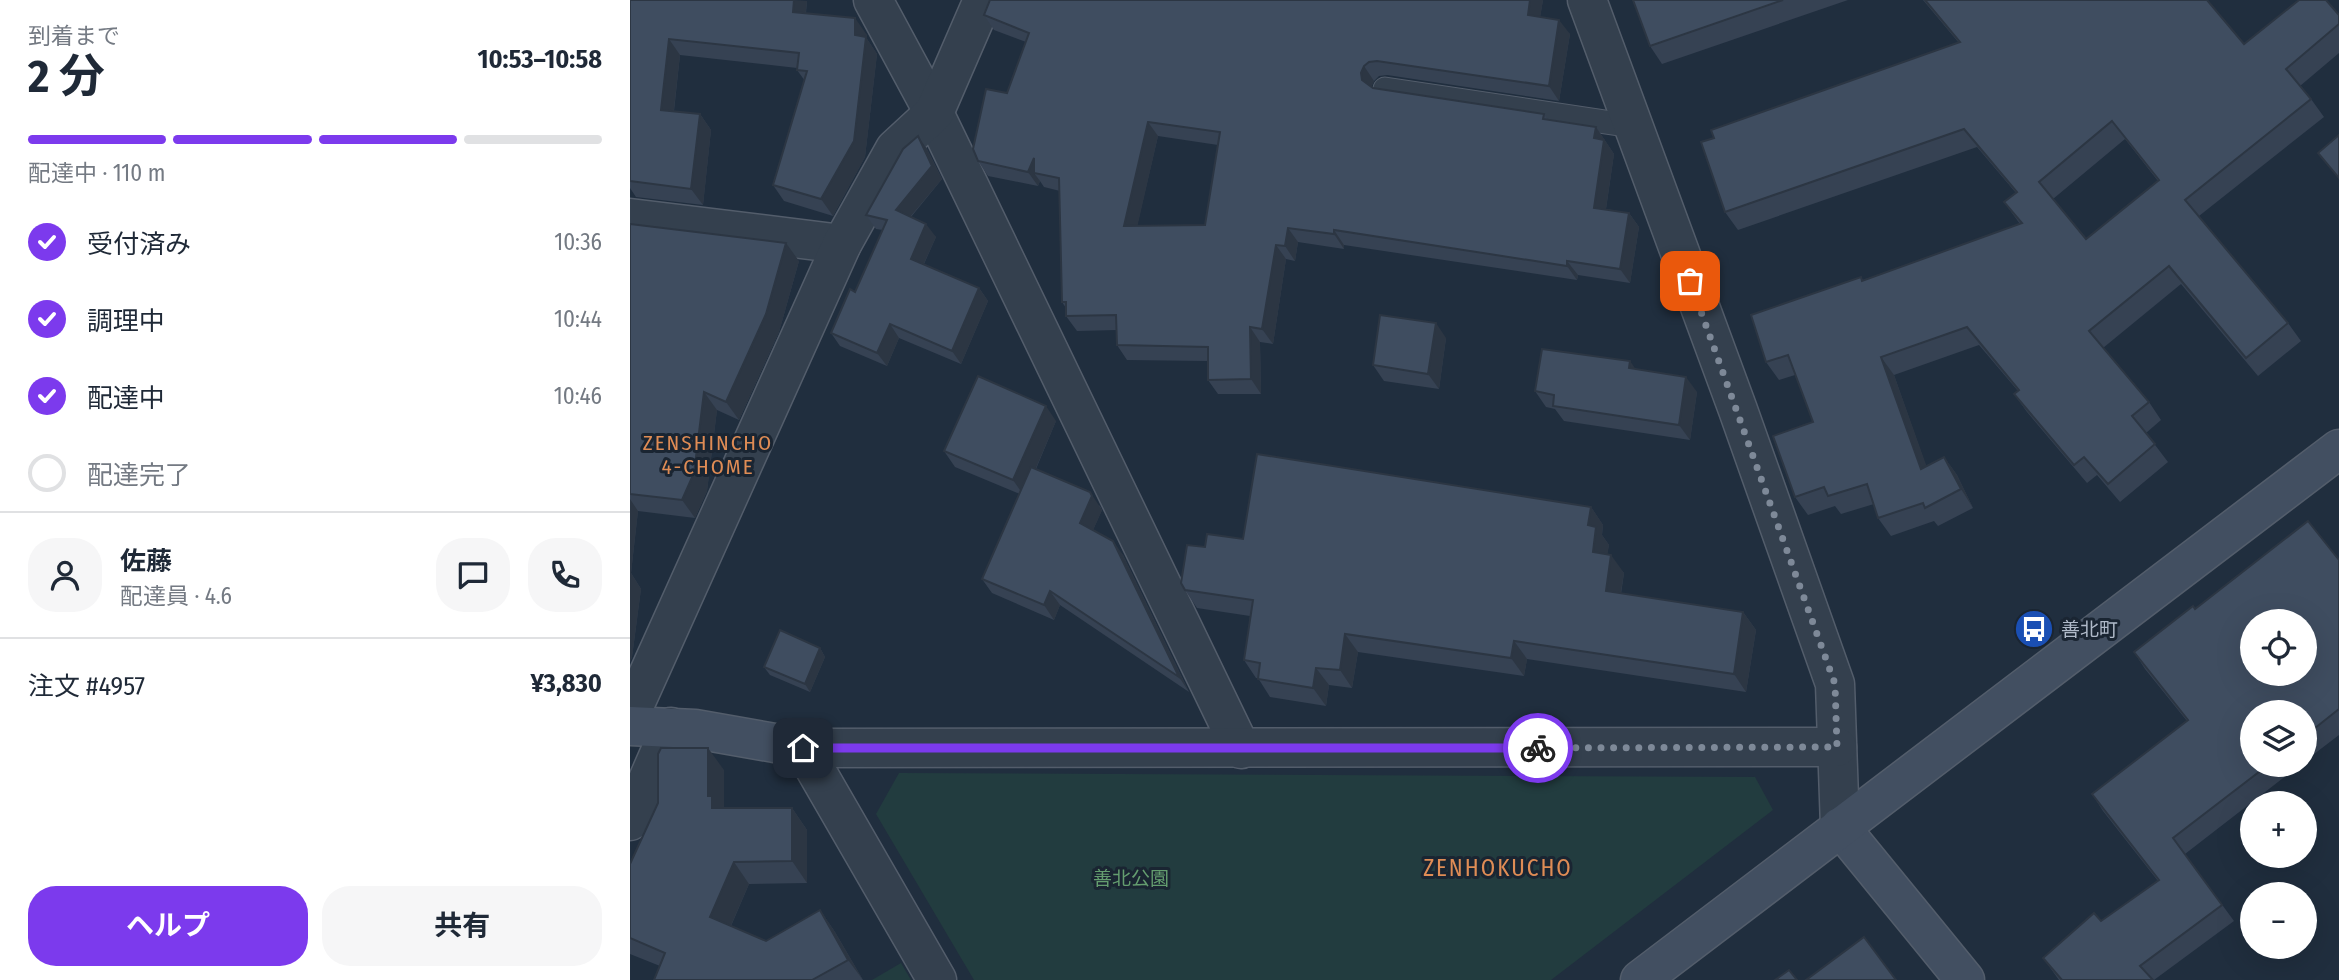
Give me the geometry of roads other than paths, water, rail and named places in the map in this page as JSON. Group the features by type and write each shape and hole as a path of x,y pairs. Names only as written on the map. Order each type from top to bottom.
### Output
{"street":[{"path":"873,0 934,113 1241,749"},
{"path":"630,715 842,244 895,149 934,113 983,0"},
{"path":"1587,0 1835,684 1840,827 1965,980"},
{"path":"630,218 842,244"},
{"path":"1640,980 2339,449"},
{"path":"630,726 695,729 803,748 1837,747"},
{"path":"630,821 671,727"},
{"path":"803,748 937,980"}],"lane":[{"path":"1385,89 1632,126"}],"place":[{"name":"善北町","path":"2034,629"}],"district":[{"name":"ZENSHINCHO 4-CHOME","path":"708,455"},
{"name":"ZENHOKUCHO","path":"1498,868"}],"park label":[{"name":"善北公園","path":"1131,878"}]}
